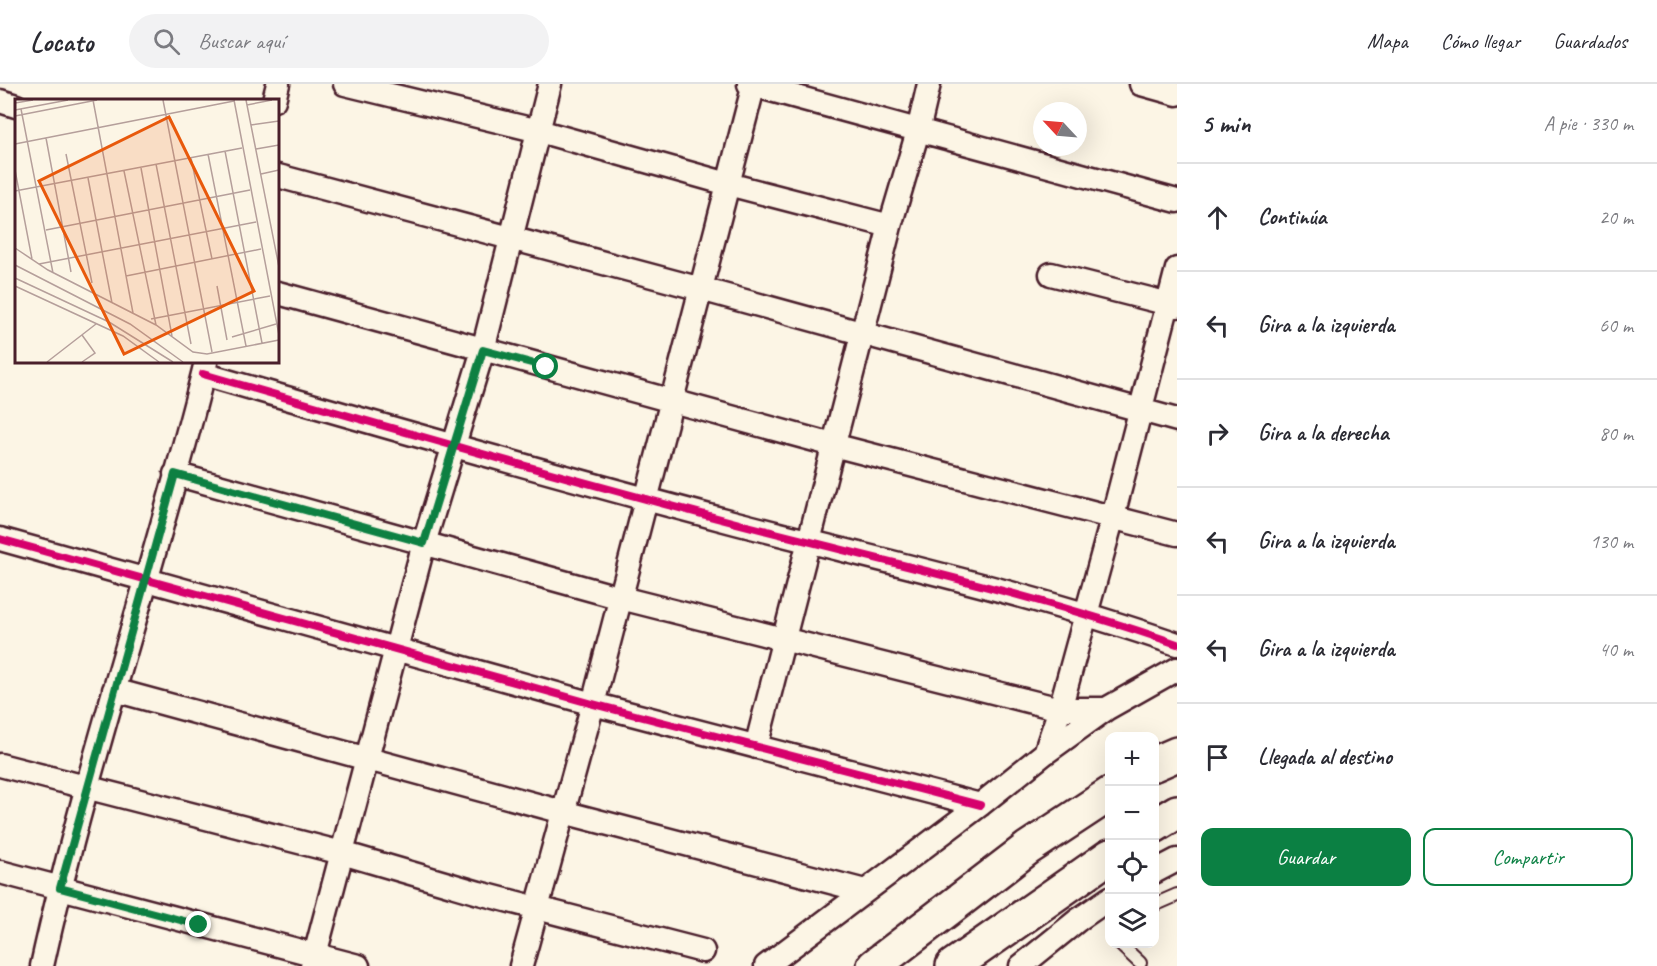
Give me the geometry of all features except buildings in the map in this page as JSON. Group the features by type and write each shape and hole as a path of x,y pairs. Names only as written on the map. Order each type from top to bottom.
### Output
{"main road":[{"path":"1159,762 1177,754"},
{"path":"874,966 1028,848 1105,797"},
{"path":"1159,823 1177,812"},
{"path":"953,966 1105,860"}],"street":[{"path":"274,99 278,84"},
{"path":"345,84 539,131 890,226"},
{"path":"313,961 424,543 483,350 550,84"},
{"path":"521,966 647,499 752,84 1177,201"},
{"path":"756,747 890,226 918,131 929,84"},
{"path":"1141,84 1177,94"},
{"path":"0,101 15,106"},
{"path":"279,176 1177,420"},
{"path":"1046,753 1172,304 1177,269"},
{"path":"1051,273 1172,304"},
{"path":"279,293 833,445 1177,534"},
{"path":"42,966 86,788 204,368 455,447 1086,614 1177,644"},
{"path":"175,474 621,598 783,640 1060,709 1106,709"},
{"path":"0,539 593,704 980,805"},
{"path":"766,966 1106,709 1177,669"},
{"path":"114,690 865,891"},
{"path":"0,765 342,853 703,951"},
{"path":"1159,870 1177,860"},
{"path":"0,872 313,961 358,966"},
{"path":"1021,966 1105,901"}],"lane":[{"path":"1159,903 1177,895"},
{"path":"1124,948 1140,963"}],"cycle path":[{"path":"203,374 602,487 1068,609 1177,644"},
{"path":"0,539 593,704 980,805"}],"route":[{"path":"199,925 60,888 175,474 424,543 483,350 546,367"}]}
